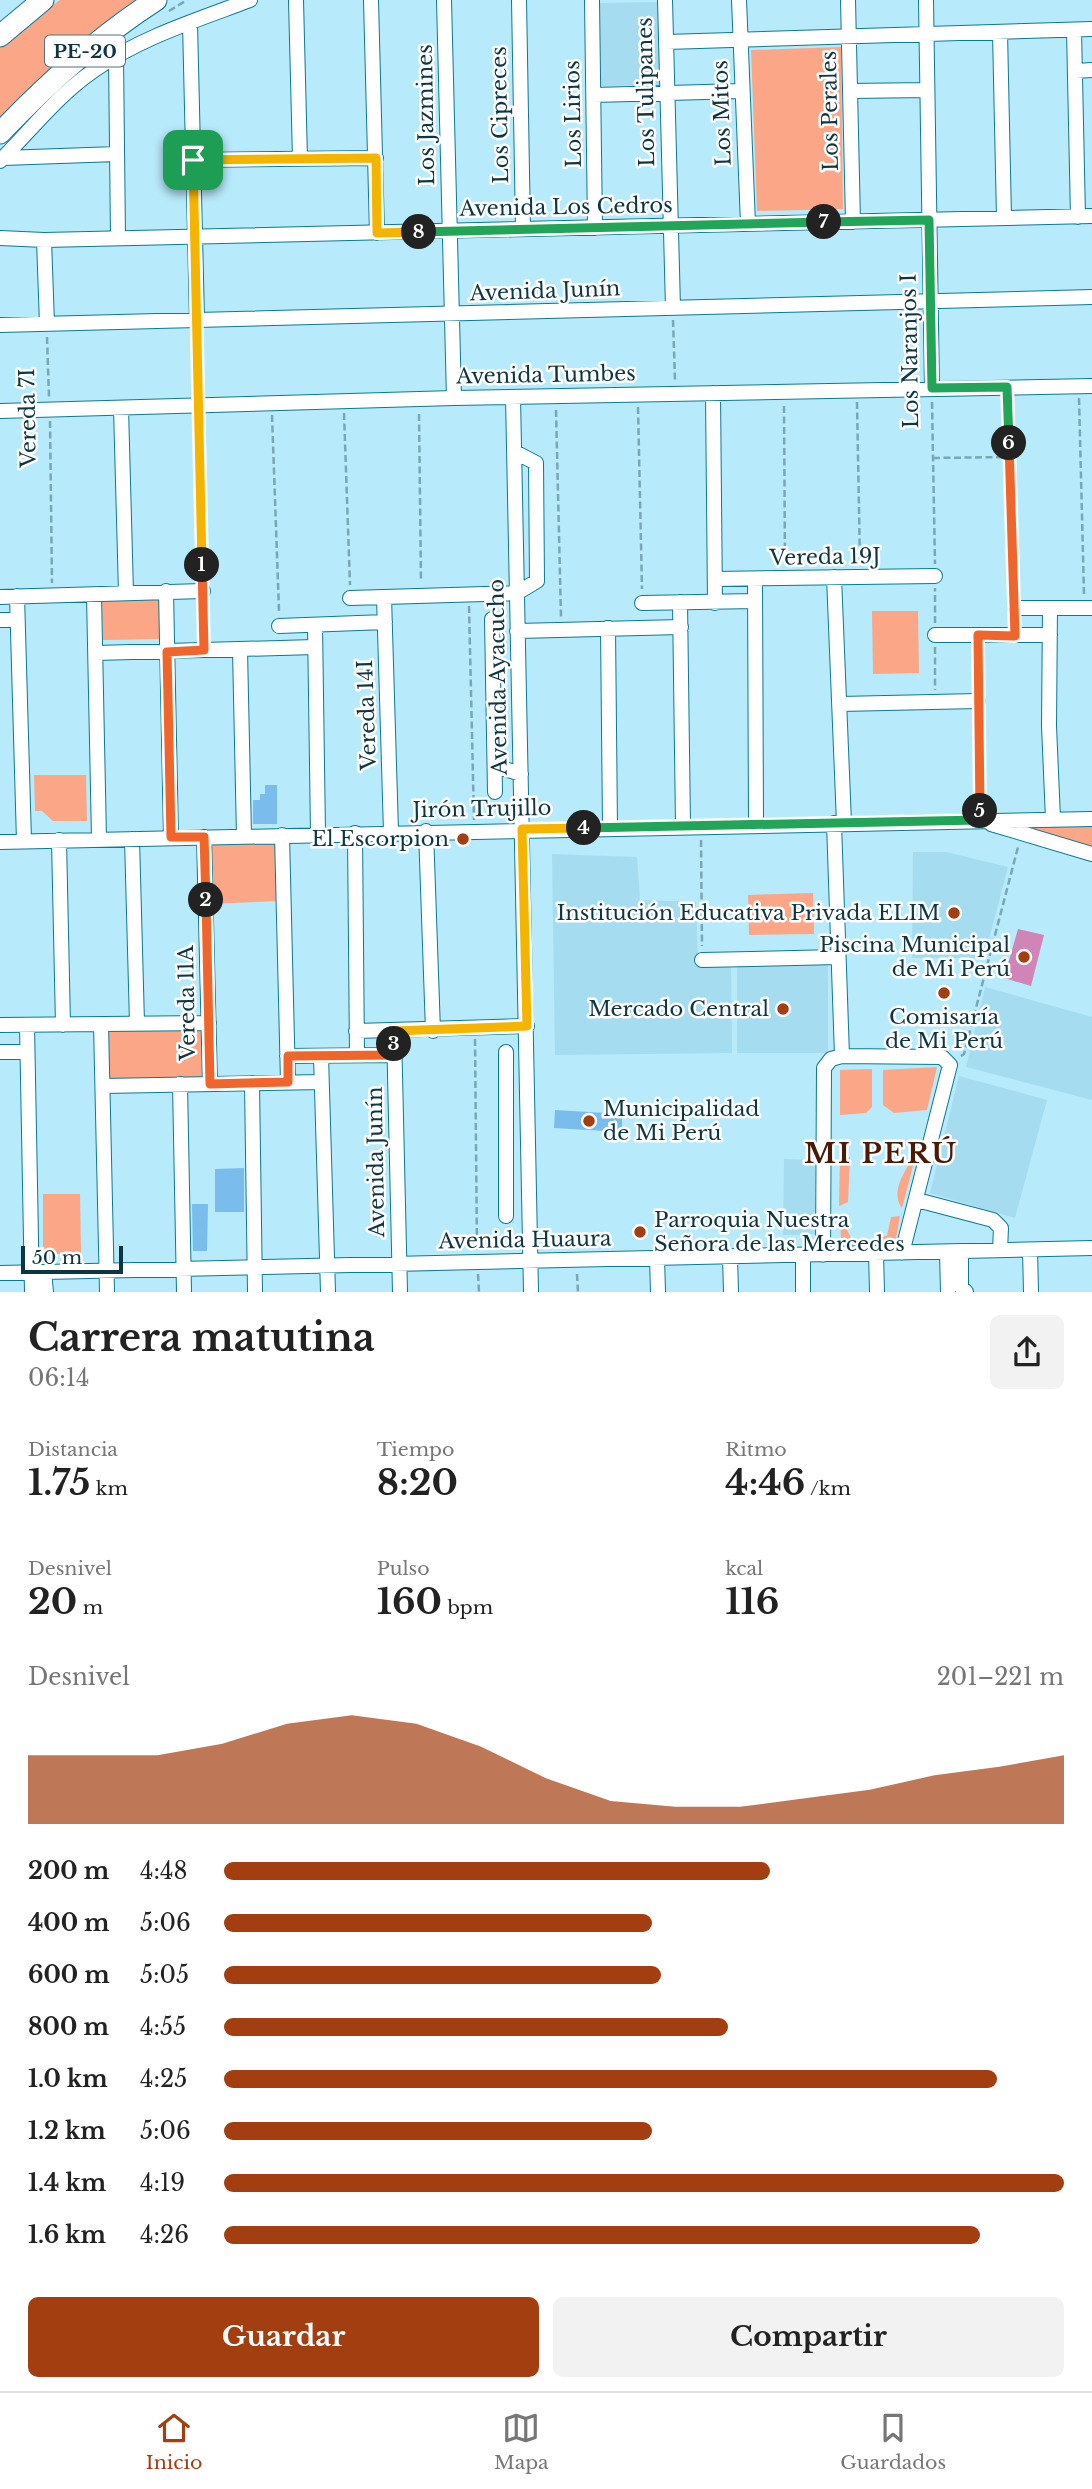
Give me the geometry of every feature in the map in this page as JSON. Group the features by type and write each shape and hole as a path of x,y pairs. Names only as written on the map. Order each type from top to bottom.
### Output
{"highway":[{"name":"PE-20","path":"0,36 43,0"},
{"name":"PE-20","path":"0,133 105,35 156,0"},
{"path":"1,154 21,111"}],"street":[{"path":"1,154 52,105 116,56 250,0"},
{"path":"296,0 300,159"},
{"path":"371,0 377,233"},
{"name":"Los Jazmines","path":"444,0 454,398"},
{"name":"Los Cipreces","path":"519,0 523,229"},
{"name":"Los Lirios","path":"592,0 594,228"},
{"name":"Los Tulipanes","path":"665,0 673,308"},
{"name":"Los Mitos","path":"739,0 748,224"},
{"name":"Los Perales","path":"848,0 853,222"},
{"name":"Los Naranjos I","path":"926,0 932,388"},
{"path":"190,23 197,320"},
{"path":"666,42 1092,29"},
{"path":"1074,30 1085,216"},
{"path":"1000,32 1004,218"},
{"path":"116,56 118,238"},
{"path":"1076,71 1092,71"},
{"path":"594,95 742,90"},
{"path":"850,91 927,90"},
{"path":"1,154 117,154"},
{"path":"193,160 376,158"},
{"name":"Avenida Los Cedros","path":"0,238 44,240 195,237 1085,216"},
{"path":"44,240 47,324"},
{"name":"Avenida Junín","path":"0,324 452,315 1092,297"},
{"name":"Avenida Tumbes","path":"0,411 454,398 1086,386"},
{"path":"713,393 715,603"},
{"name":"Avenida Ayacucho","path":"513,397 531,1292"},
{"path":"121,408 126,593"},
{"path":"350,598 517,593 537,581 536,463 515,452"},
{"name":"Vereda 19J","path":"715,579 935,576"},
{"path":"834,578 839,704 838,957 842,1056"},
{"path":"755,579 756,824"},
{"path":"166,591 171,837"},
{"path":"0,597 203,591"},
{"path":"94,595 99,839"},
{"path":"17,596 24,841"},
{"name":"Vereda 14I","path":"384,597 391,832"},
{"path":"642,603 755,601"},
{"path":"680,602 683,826"},
{"path":"1015,608 1088,608"},
{"path":"1050,608 1049,726 1054,819"},
{"path":"492,619 495,792"},
{"path":"0,620 17,620"},
{"path":"279,626 385,622"},
{"path":"315,625 318,834"},
{"path":"493,650 517,636 561,629 681,626"},
{"path":"608,628 610,827"},
{"path":"935,635 1050,635"},
{"path":"96,653 315,647"},
{"path":"240,650 244,836"},
{"path":"839,704 978,701"},
{"path":"495,766 522,774"},
{"name":"Jirón Trujillo","path":"0,842 701,825 1092,819"},
{"path":"980,820 1092,854"},
{"path":"426,831 433,1031"},
{"path":"355,833 357,1055"},
{"path":"282,835 288,1082"},
{"name":"Vereda 11A","path":"204,837 210,1084"},
{"path":"132,839 137,1023"},
{"path":"59,840 63,1025"},
{"path":"702,960 838,957"},
{"path":"0,1025 209,1023"},
{"path":"101,1024 107,1292"},
{"path":"27,1025 38,1272 46,1292"},
{"path":"356,1031 433,1031 527,1026"},
{"name":"Avenida Junín","path":"394,1031 400,1292"},
{"path":"0,1052 27,1052"},
{"path":"506,1052 506,1216"},
{"path":"321,1055 328,1292"},
{"path":"288,1056 394,1055"},
{"path":"822,1255 824,1068 831,1059 842,1056 942,1057 949,1062 950,1071 902,1253"},
{"path":"505,1082 527,1072"},
{"path":"103,1086 321,1082"},
{"path":"251,1083 255,1292"},
{"path":"180,1084 184,1292"},
{"path":"506,1189 530,1197"},
{"path":"917,1200 993,1220 1002,1233 1000,1251"},
{"name":"Avenida Huaura","path":"0,1273 1092,1248"},
{"path":"1031,1250 1031,1292"},
{"path":"948,1292 954,1252"},
{"path":"954,1252 961,1287 966,1292"},
{"path":"876,1253 877,1292"},
{"path":"803,1255 803,1292"},
{"path":"730,1256 731,1292"},
{"path":"657,1258 659,1292"},
{"path":"32,1292 38,1272"}],"path":[{"path":"673,308 675,394"},
{"path":"197,320 204,650"},
{"name":"Vereda 7I","path":"47,324 53,596"},
{"path":"1086,386 1085,580 1088,608"},
{"path":"1007,387 1015,608"},
{"name":"Los Naranjos I","path":"932,388 936,702"},
{"path":"857,390 861,577"},
{"path":"784,391 785,578"},
{"path":"638,394 642,603"},
{"path":"418,399 421,596"},
{"path":"344,402 350,598"},
{"path":"272,404 279,626"},
{"path":"556,414 561,629"},
{"path":"933,458 1010,457"},
{"path":"1085,580 1092,580"},
{"path":"468,595 474,830"},
{"path":"978,635 980,820"},
{"path":"701,825 702,960"},
{"path":"949,1062 964,1054 1021,834"},
{"path":"475,1029 478,1262"},
{"path":"577,1260 578,1292"}],"shaded area":[{"path":"60,0 138,0 0,122 0,47 32,19"},
{"path":"660,2 661,85 599,86 598,3"},
{"path":"841,47 843,209 757,211 751,50"},
{"path":"163,597 164,639 103,640 102,598"},
{"path":"872,611 918,611 919,673 873,674"},
{"path":"34,775 86,775 87,821 53,821 42,811 35,811"},
{"path":"1092,821 1092,847 1026,829 1028,823"},
{"path":"279,839 279,901 210,904 208,840"},
{"name":"Institución Educativa Privada ELIM","path":"913,852 946,852 1008,867 984,958 912,958"},
{"path":"552,854 637,857 640,900 696,902 698,963 731,963 732,1053 555,1055"},
{"path":"813,893 814,934 749,935 748,895"},
{"name":"Piscina Municipal de Mi Perú","path":"1018,929 1044,935 1031,986 1004,978"},
{"name":"Mercado Central","path":"828,964 828,1053 737,1053 737,965"},
{"path":"985,987 1092,1017 1092,1100 966,1067"},
{"path":"106,1027 205,1027 206,1081 106,1082"},
{"path":"937,1067 927,1110 894,1113 883,1105 883,1070"},
{"path":"872,1069 872,1107 866,1113 840,1115 840,1070"},
{"path":"959,1076 1047,1100 1015,1218 930,1193"},
{"path":"850,1157 848,1202 839,1206 840,1158"},
{"path":"784,1159 815,1160 815,1234 783,1235"},
{"path":"910,1162 914,1162 902,1208 897,1197 898,1191"},
{"path":"43,1194 80,1194 81,1254 43,1254"},
{"path":"840,1214 850,1217 847,1230 852,1240 841,1239"},
{"path":"900,1216 896,1238 876,1240 876,1237 887,1236 891,1217"}],"building":[{"path":"265,785 277,785 277,824 253,824 253,800 260,800 260,794 265,794"},
{"name":"Municipalidad de Mi Perú","path":"555,1110 622,1114 622,1132 554,1128"},
{"path":"244,1168 244,1212 215,1212 215,1169"},
{"path":"192,1204 208,1204 207,1251 193,1251"}],"place":[{"name":"El Escorpion","path":"463,839"},
{"name":"Institución Educativa Privada ELIM","path":"954,913"},
{"name":"Piscina Municipal de Mi Perú","path":"1024,957"},
{"name":"Comisaría de Mi Perú","path":"944,993"},
{"name":"Mercado Central","path":"783,1009"},
{"name":"Municipalidad de Mi Perú","path":"589,1121"},
{"name":"Parroquia Nuestra Señora de las Mercedes","path":"640,1232"}],"district":[{"name":"MI PERÚ","path":"881,1153"}],"route":[{"path":"376,158 377,233 929,220 932,388 1007,387 1015,636 978,635 980,820 522,829 527,1026 394,1031 394,1055 288,1056 288,1082 210,1084 204,837 171,837 167,652 204,650 193,160 376,158"}]}
